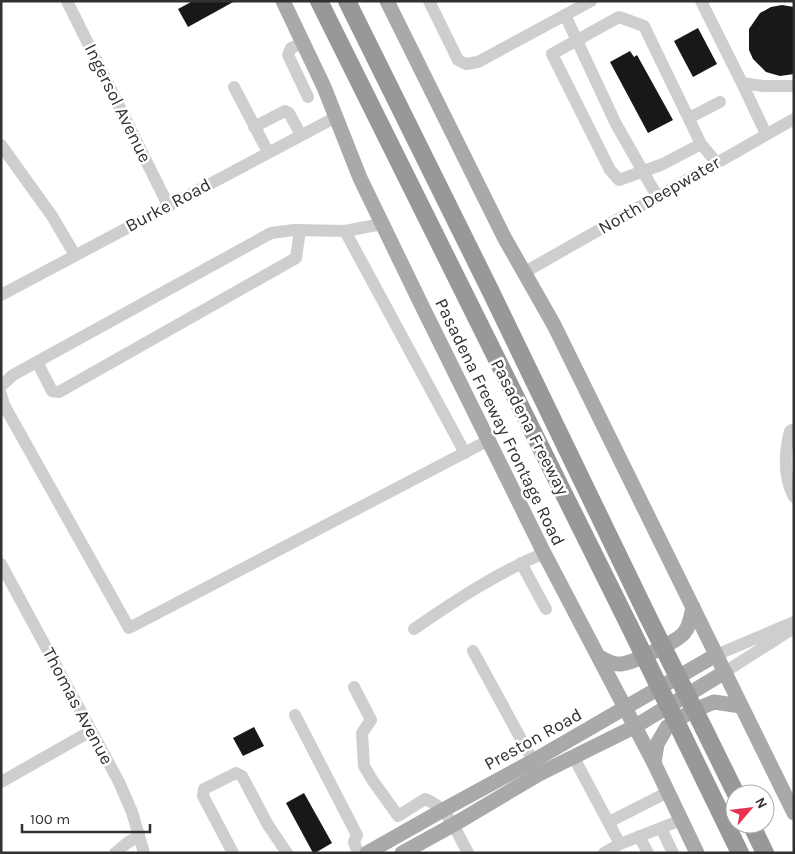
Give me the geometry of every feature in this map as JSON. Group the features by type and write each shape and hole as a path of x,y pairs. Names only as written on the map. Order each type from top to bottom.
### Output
{"highway":[{"name":"Pasadena Freeway","path":"319,1 740,853"},
{"name":"Pasadena Freeway","path":"348,1 731,784"},
{"path":"756,834 765,853"}],"main road":[{"name":"Pasadena Freeway Frontage Road","path":"282,1 316,69 360,178 382,224 544,553 654,763 697,853"},
{"path":"387,1 504,237 554,325 794,813"},
{"path":"599,657 620,664 632,662 676,639 689,624 693,607"},
{"name":"Preston Road","path":"402,853 453,825 624,708 716,655"},
{"name":"Preston Road","path":"367,853 443,810 536,768 573,756 634,727 725,672"},
{"path":"654,763 657,744 667,727 690,712 714,702 741,706"}],"street":[{"name":"Ingersol Avenue","path":"67,1 168,205"},
{"path":"429,1 458,60 466,64 478,62 588,2"},
{"path":"701,1 766,134"},
{"path":"565,16 616,124 657,196"},
{"path":"701,144 663,164 619,180 610,170 552,54 619,17 644,26 701,144 716,162"},
{"path":"303,43 291,48 288,55 308,97"},
{"path":"298,76 316,69"},
{"path":"742,83 764,86 794,86"},
{"path":"234,87 268,152"},
{"path":"689,118 720,102"},
{"path":"254,127 285,111 289,113 301,135"},
{"name":"Burke Road","path":"1,295 336,117"},
{"name":"North Deepwater","path":"525,272 794,119"},
{"path":"1,146 52,216 75,256"},
{"path":"1,386 13,375 271,233 300,230 345,231 382,224"},
{"path":"37,362 52,391 59,392 296,258 300,230"},
{"path":"345,231 465,453"},
{"path":"1,394 4,405 130,628 489,440"},
{"path":"794,429 790,431 785,465 788,485 794,497"},
{"path":"414,629 466,593 521,563 544,553"},
{"path":"521,563 546,609"},
{"name":"Thomas Avenue","path":"1,564 119,782 144,853"},
{"path":"716,655 794,622"},
{"path":"725,672 794,628"},
{"path":"473,651 536,768"},
{"path":"354,687 371,720 362,733 364,766 378,788 398,816 425,799 435,802 453,825 468,853"},
{"path":"295,715 357,835 354,842 358,853"},
{"path":"1,782 92,731"},
{"path":"573,756 620,844"},
{"path":"233,853 203,796 204,789 236,773 242,776 268,825 287,853"},
{"path":"609,822 668,792"},
{"path":"604,853 620,844 681,820"},
{"path":"661,828 673,853"},
{"path":"115,853 139,836"},
{"path":"639,836 648,853"}],"building":[{"path":"193,1 235,1 188,27 178,9"},
{"path":"782,5 794,7 794,74 780,76 766,72 753,59 749,50 749,29 760,13 771,7"},
{"path":"698,28 717,64 693,77 674,41"},
{"path":"630,51 634,57 637,55 673,120 648,133 610,62"},
{"path":"254,727 264,746 243,756 233,738"},
{"path":"304,793 332,843 315,853 313,853 286,803"}]}
